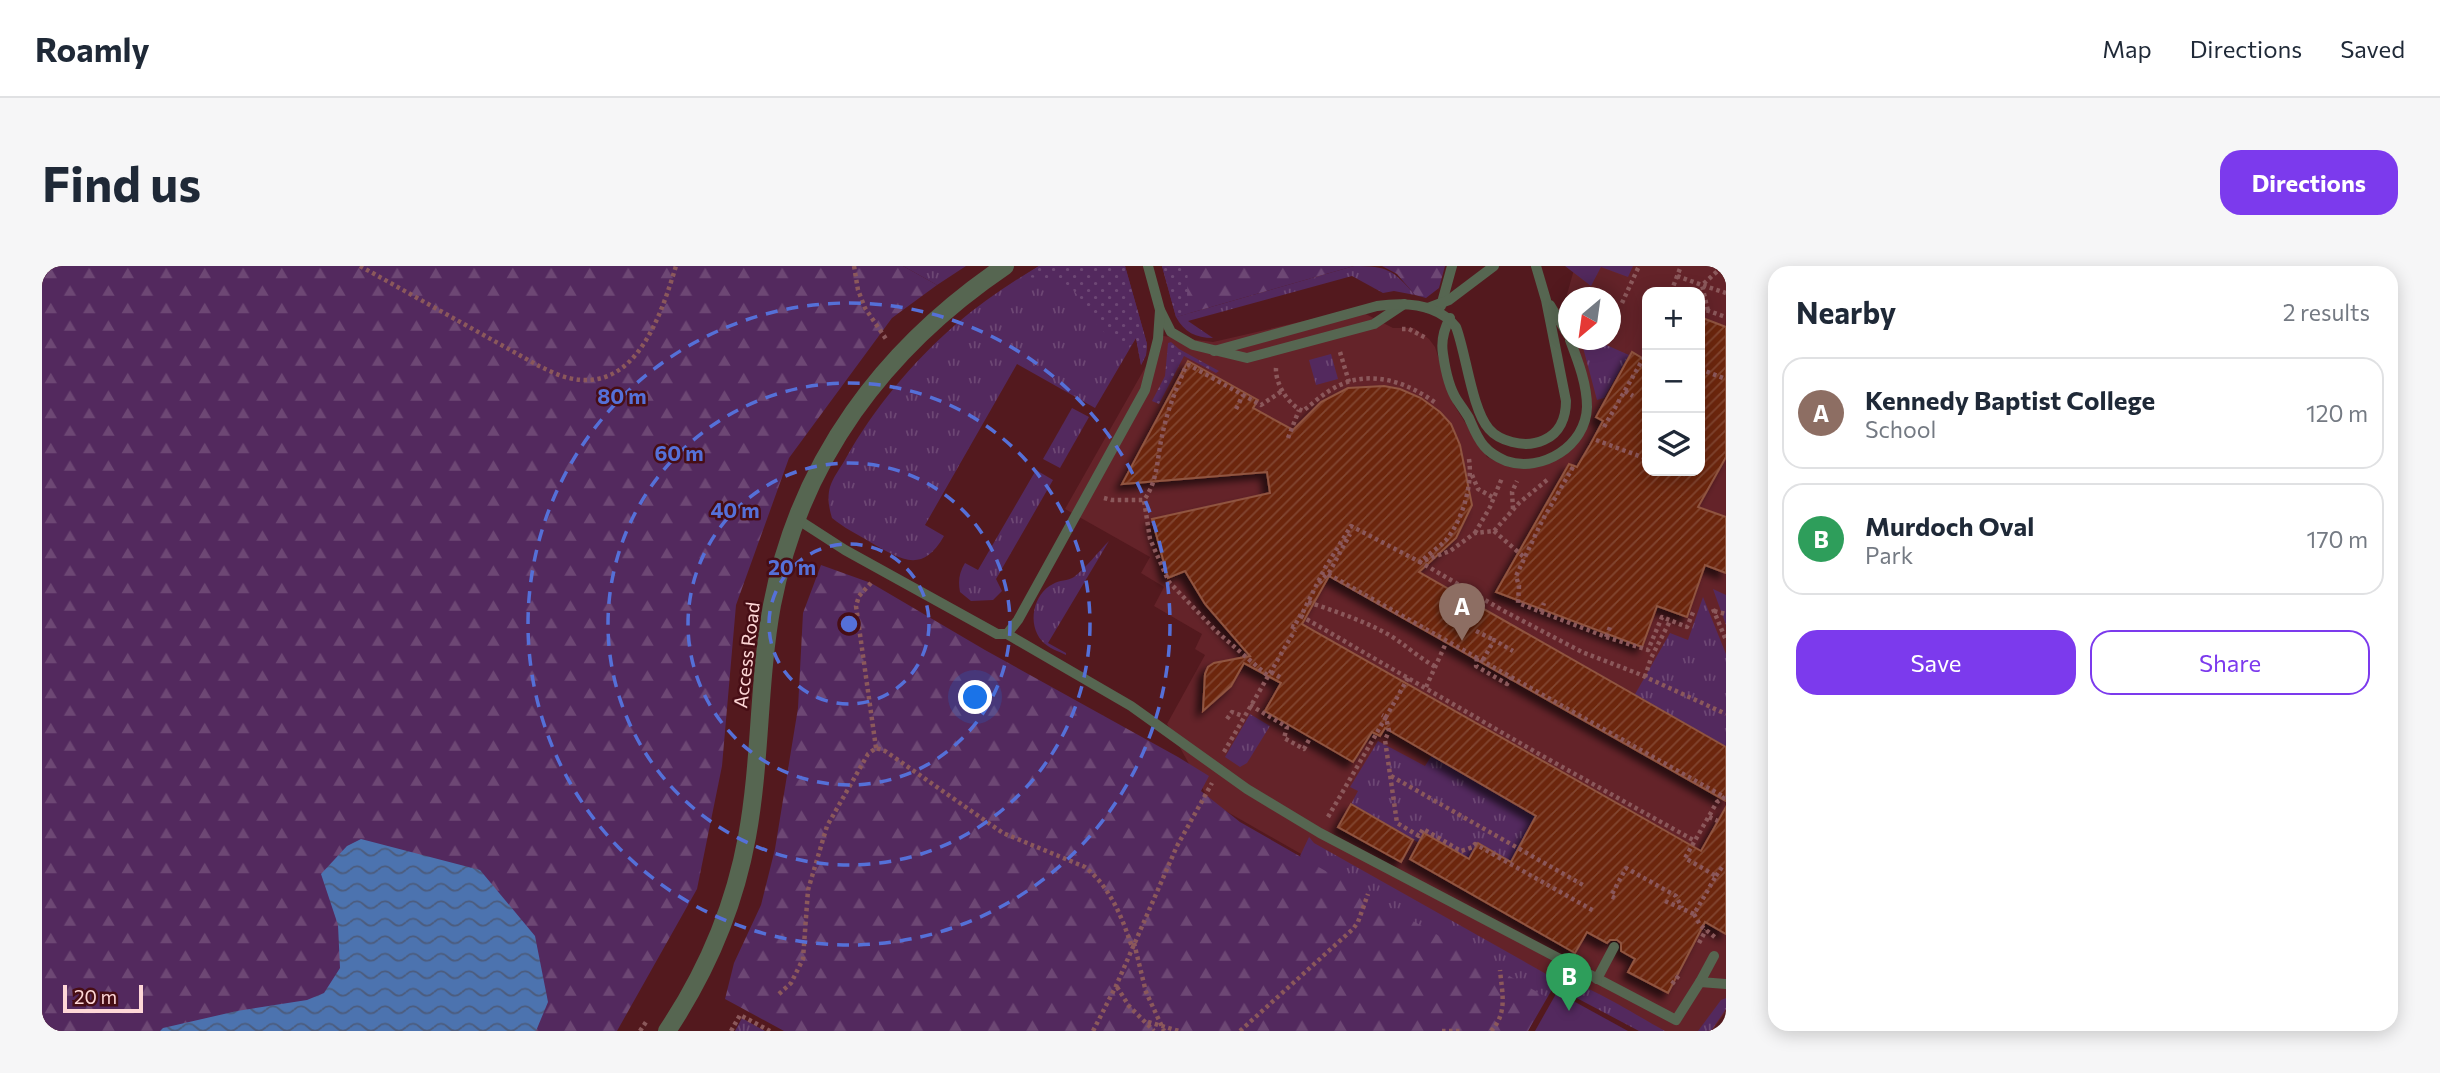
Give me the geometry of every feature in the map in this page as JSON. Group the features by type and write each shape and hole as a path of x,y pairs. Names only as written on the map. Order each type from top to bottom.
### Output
{"street":[{"name":"Access Road","path":"667,1031 706,966 720,935 739,874 752,806 772,606 797,519 814,478 857,405 879,377 949,309 1005,266"}],"lane":[{"path":"1148,266 1166,326 1176,337 1214,351 1247,358 1374,324 1404,304"},
{"path":"1436,308 1452,266"},
{"path":"1436,308 1494,266"},
{"path":"1214,351 1377,306 1404,304 1436,308 1450,318 1461,339 1483,421 1503,439 1519,444 1533,444 1554,433 1561,424 1566,409 1546,300 1536,266"},
{"path":"1546,300 1558,319"},
{"path":"1007,634 1145,390 1158,339 1160,310"},
{"path":"1450,318 1444,330 1443,353 1457,400 1463,406 1484,446 1505,460 1517,463 1543,461 1559,454 1572,442 1584,424 1587,404 1573,350"},
{"path":"797,519 845,550 997,634 1007,634 1131,706 1247,789 1320,833 1676,1020 1714,956"},
{"path":"1597,979 1614,947"},
{"path":"1700,982 1726,984"}],"path":[{"path":"360,266 539,366 568,378 589,381 605,378 637,355 661,316 676,266"},
{"path":"854,266 858,290 865,308 886,339"},
{"path":"1622,303 1639,266"},
{"path":"1673,287 1679,267"},
{"path":"1702,285 1723,267"},
{"path":"1677,276 1726,293"},
{"path":"1702,285 1708,311"},
{"path":"1705,310 1726,317"},
{"path":"1338,345 1349,382"},
{"path":"1593,434 1600,433 1642,361"},
{"path":"1283,679 1269,673 1216,631 1169,582 1150,539 1144,500 1153,488 1160,460 1162,436 1174,392 1186,366 1189,365 1212,381 1261,405 1282,391 1303,411 1334,387 1349,382 1384,379 1417,390 1443,409"},
{"path":"1705,371 1726,379"},
{"path":"1625,391 1633,396"},
{"path":"1236,409 1243,395"},
{"path":"1288,438 1299,410"},
{"path":"1586,435 1642,457"},
{"path":"1468,455 1470,471 1478,489 1494,498"},
{"path":"1574,464 1516,576 1519,586 1518,603 1648,650 1662,617 1687,627 1694,610"},
{"path":"1420,562 1444,542 1452,528 1462,504 1470,471"},
{"path":"1420,562 1450,551 1475,533 1498,489"},
{"path":"1512,494 1513,509"},
{"path":"1103,498 1144,500"},
{"path":"1475,533 1494,531 1524,498"},
{"path":"1226,749 1332,555 1352,526 1581,652 1645,677 1726,714"},
{"path":"1379,535 1377,538 1353,526 1326,570 1726,797"},
{"path":"1494,531 1525,558"},
{"path":"1292,628 1317,584 1329,573 1350,534"},
{"path":"1308,601 1367,623 1408,646 1418,657 1436,667"},
{"path":"1541,612 1544,603"},
{"path":"856,606 876,748"},
{"path":"1726,614 1713,610 1726,640"},
{"path":"1301,615 1539,754 1695,841"},
{"path":"1645,677 1651,658 1670,620"},
{"path":"1606,637 1610,627"},
{"path":"1476,631 1513,651"},
{"path":"1494,640 1476,666 1507,684 1511,677"},
{"path":"1426,687 1446,643"},
{"path":"1320,833 1384,716 1408,678"},
{"path":"1250,705 1287,727 1284,738 1304,749 1310,737"},
{"path":"1227,719 1232,712 1244,716"},
{"path":"1384,716 1389,731 1385,740 1397,823 1419,836 1423,829 1460,852 1475,844 1594,911"},
{"path":"876,748 885,751 1003,834 1085,867 1096,875 1121,914 1146,992 1163,1029"},
{"path":"779,994 791,983 803,959 808,890 827,826 868,754 876,748"},
{"path":"1093,1031 1116,986 1177,846 1209,790 1218,768"},
{"path":"1391,776 1583,885"},
{"path":"1716,876 1685,858 1717,802 1726,797"},
{"path":"1709,817 1718,821"},
{"path":"1694,914 1722,867"},
{"path":"1615,898 1611,896 1626,868 1676,896 1682,909"},
{"path":"1240,1031 1353,929 1368,894"},
{"path":"1665,901 1694,914 1700,925 1720,942"},
{"path":"1491,1031 1498,1024 1504,1010 1500,970"},
{"path":"1116,986 1129,1006 1154,1031"},
{"path":"732,1031 740,1015 770,1031"},
{"path":"640,1031 647,1021"},
{"path":"1147,1022 1163,1029 1179,1031"},
{"path":"1441,1031 1460,1031"}],"shaded area":[{"path":"1575,266 1726,266 1726,1011 1712,1031 1644,1031 1557,988 1543,992 1210,802 1167,724 1205,655 1195,649 1202,634 1154,606 1164,587 1141,573 1150,557 1065,509 1163,336 1213,342 1356,309 1393,328 1414,328 1435,347 1454,405 1487,457 1510,467 1561,458 1590,403 1577,350 1621,350 1621,287 1569,287"}],"green space":[{"path":"42,266 903,266 937,285 892,318 789,458 736,605 722,766 697,889 617,1031 42,1031"},
{"path":"903,266 966,266 937,285"},
{"path":"1039,266 1125,266 1147,344 1141,365 1136,338 1095,408 1017,364 925,525 944,536 936,548 919,560 891,554 832,518 829,495 833,480 869,421 895,387 955,325"},
{"path":"1039,266 1125,266 1147,344 1141,365 1136,338 1128,350 1114,341 1095,322 1080,298 1066,284 1051,279 1022,277"},
{"path":"1162,266 1354,266 1176,317"},
{"path":"1162,266 1188,266 1187,298 1190,313 1176,317"},
{"path":"1354,266 1389,271 1415,295 1394,291 1383,293 1352,276 1188,321 1213,338 1191,333 1176,317"},
{"path":"1382,266 1445,266 1439,288 1426,298 1415,295 1397,274"},
{"path":"1565,266 1633,266 1628,277 1601,267 1591,286"},
{"path":"1171,342 1219,371 1216,373 1184,356 1159,404 1152,401 1165,376 1168,343"},
{"path":"1584,350 1618,350 1629,355 1604,398 1597,400"},
{"path":"1331,354 1338,379 1316,385 1309,360"},
{"path":"1072,408 1089,417 1060,468 1043,459"},
{"path":"1036,470 1053,480 996,579 1002,591 993,600 971,601 960,592 959,577 963,567 965,563 978,570"},
{"path":"1109,541 1048,643 1066,655 1047,646 1037,634 1034,618 1034,610 1041,595 1055,583 1072,578"},
{"path":"821,565 871,583 1178,757 1209,776 1201,791 1240,822 1546,997 1528,1031 784,1031 725,999 734,963 761,905 775,849 798,708 803,613"},
{"path":"1713,589 1726,595 1726,625"},
{"path":"1703,597 1726,654 1726,748 1634,696 1670,633 1688,640"},
{"path":"1250,714 1270,726 1247,763 1240,767 1225,757"},
{"path":"1378,741 1425,766 1432,755 1536,816 1525,837 1598,912 1478,843 1469,859 1425,834 1419,843 1351,804 1358,791 1350,787"},
{"path":"1309,837 1314,843 1548,975 1592,991 1665,1031 1639,1031 1554,986 1528,1031 1427,1031 1300,856"},
{"path":"1557,992 1628,1031 1535,1031"},
{"path":"1726,998 1726,1009 1711,1031 1698,1031 1721,1000"},
{"path":"742,1018 765,1031 735,1031"}],"water":[{"path":"361,839 480,870 535,936 548,1002 536,1031 160,1031 163,1028 237,1011 307,1000 324,993 340,968 338,925 321,874 347,846"}],"building":[{"path":"1705,319 1726,327 1726,457 1698,507 1726,517 1726,573 1705,565 1687,617 1657,606 1642,647 1496,592 1569,464 1577,467 1590,445 1603,421 1596,417 1632,352 1642,358 1642,476 1705,476"},
{"path":"1188,361 1258,400 1253,408 1293,430 1321,402 1348,388 1384,386 1421,398 1451,424 1460,445 1472,505 1456,538 1419,572 1726,747 1726,801 1329,576 1302,624 1701,851 1726,807 1726,934 1705,922 1668,993 1628,972 1635,959 1621,951 1621,943 1617,940 1607,943 1587,932 1575,953 1410,859 1424,833 1469,859 1478,843 1511,862 1536,816 1385,728 1380,736 1372,732 1353,762 1265,711 1281,683 1244,663 1231,686 1203,711 1205,674 1208,667 1214,663 1250,656 1205,604 1185,571 1168,578 1152,519 1270,493 1267,472 1122,484"},
{"path":"1351,804 1413,840 1401,862 1338,827"}],"place":[{"name":"Kennedy Baptist College","path":"1462,641"},
{"name":"Murdoch Oval","path":"1569,1011"}]}
